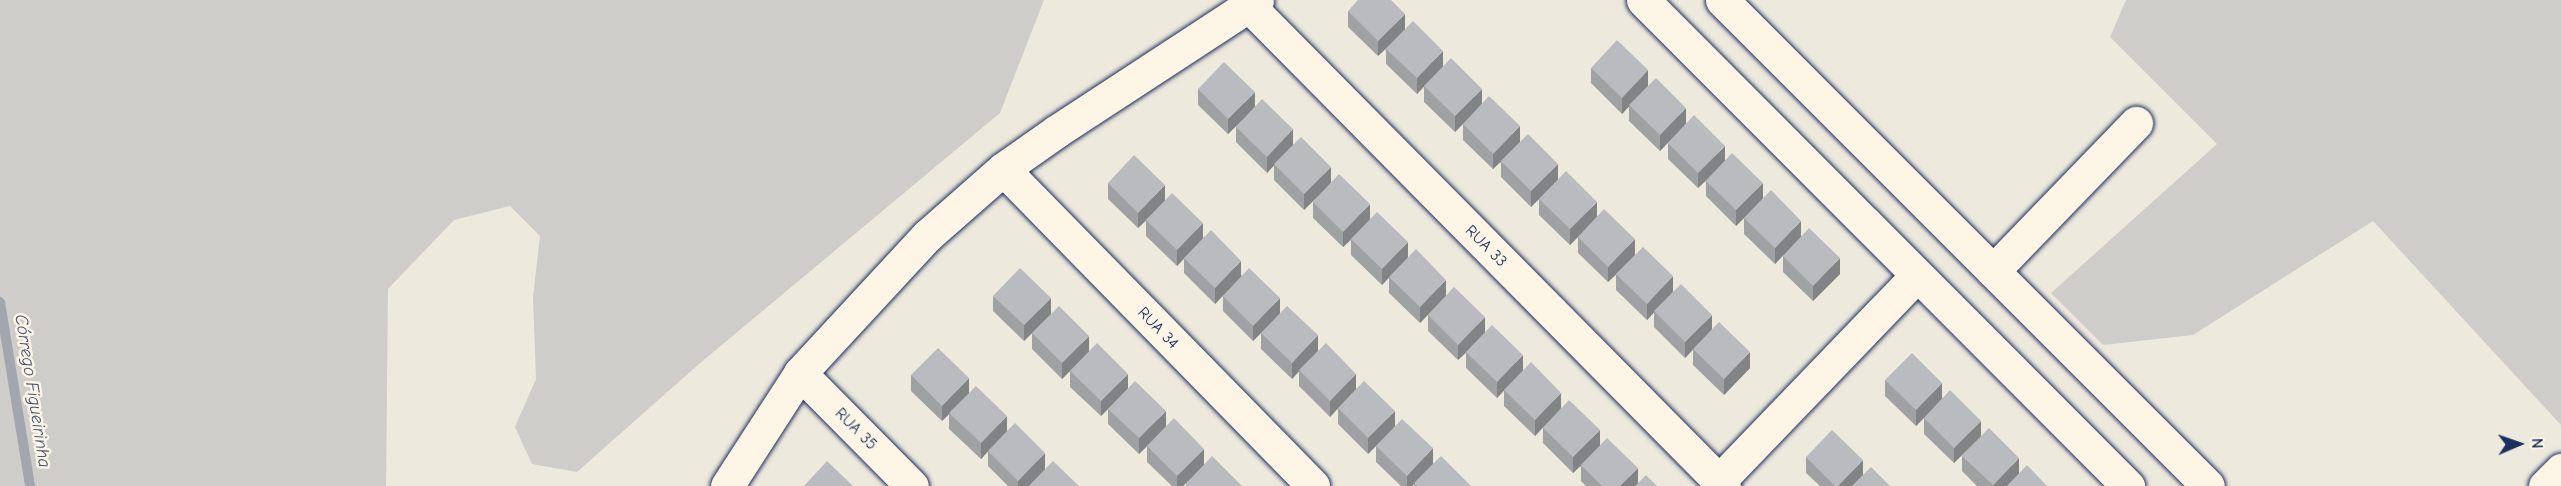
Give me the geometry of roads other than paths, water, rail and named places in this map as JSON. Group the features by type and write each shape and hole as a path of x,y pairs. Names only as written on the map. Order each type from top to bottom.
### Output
{"street":[{"path":"1643,0 2128,486"},
{"path":"1722,0 2208,486"},
{"path":"727,486 800,373 928,235 1003,169 1253,3"},
{"name":"RUA 33","path":"1253,3 1721,483"},
{"path":"1993,271 2136,123"},
{"name":"RUA 34","path":"1003,169 1313,486"},
{"path":"1721,483 1916,276"},
{"name":"RUA 35","path":"800,373 912,486"},
{"path":"2545,486 2561,470"}],"waterway":[{"name":"Córrego Figueirinha","path":"0,302 30,486"}]}
